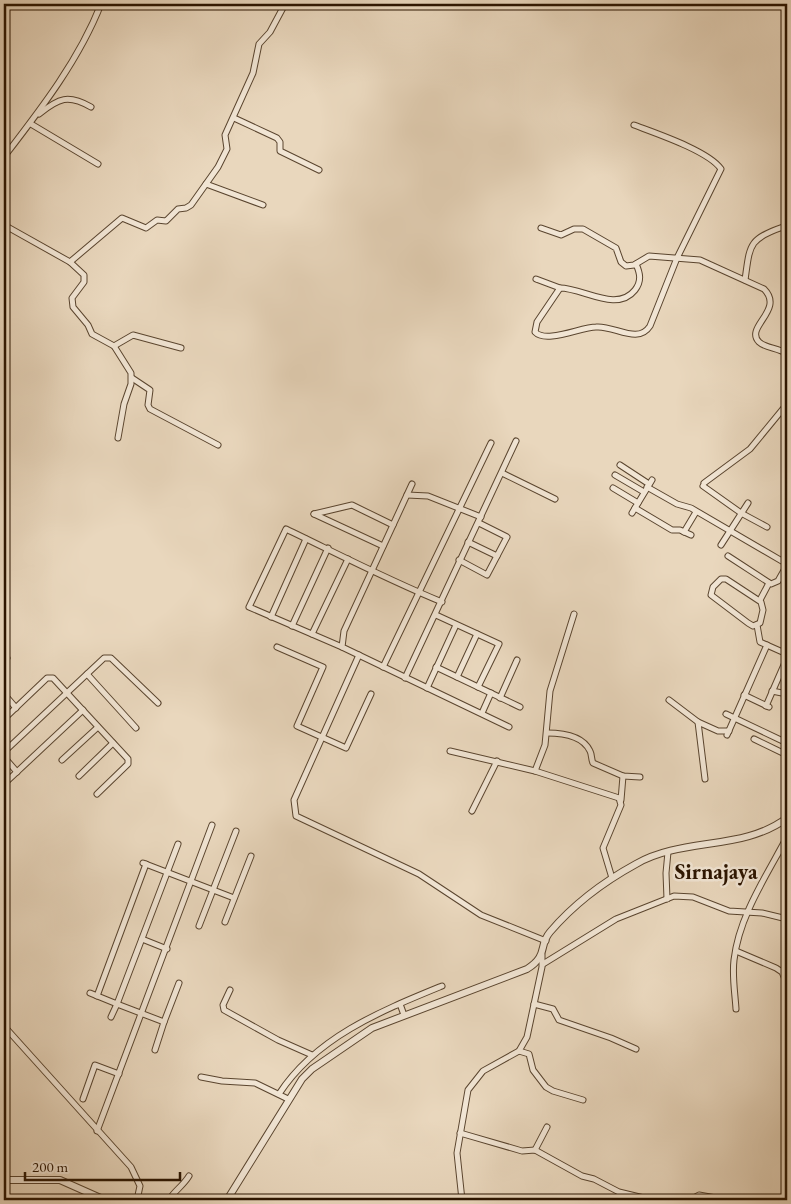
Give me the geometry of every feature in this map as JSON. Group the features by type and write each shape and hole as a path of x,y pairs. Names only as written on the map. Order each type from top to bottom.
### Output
{"street":[{"path":"4,156 31,124 82,46 102,4"},
{"path":"70,262 122,218 146,228 157,220 166,221 178,209 190,207 227,150 224,137 253,73 259,44 270,32 286,4"},
{"path":"36,116 62,99 73,98 92,107"},
{"path":"234,118 277,138 280,142 280,151 319,170"},
{"path":"31,124 98,164"},
{"path":"560,288 536,325 537,335 563,335 596,326 642,334 650,326 677,258 720,169 714,162 675,140 634,125"},
{"path":"206,184 263,205"},
{"path":"4,225 70,262 85,277 84,282 72,298 73,307 88,325 94,336 114,346 132,378 150,390 148,406 150,409 218,445"},
{"path":"745,280 748,260 755,239 783,227"},
{"path":"541,228 561,235 574,229 583,229 616,248 623,264 631,266 649,256 700,260 745,280 764,290 771,299 770,307 756,331 758,341 787,354"},
{"path":"536,279 560,288 609,300 623,299 632,293 638,285 640,272 636,264"},
{"path":"114,346 133,334 181,348"},
{"path":"118,438 124,404 132,378"},
{"path":"767,527 741,513 704,484 750,449 787,404"},
{"path":"405,678 516,441"},
{"path":"383,666 491,443"},
{"path":"620,465 648,486 677,504 691,508 787,564 778,581 769,583 728,556"},
{"path":"502,473 555,499"},
{"path":"615,475 648,486"},
{"path":"342,647 344,631 412,484"},
{"path":"635,508 648,486"},
{"path":"613,488 635,508 672,530 691,535"},
{"path":"407,496 428,496 458,508 507,537 487,575 459,560"},
{"path":"721,545 748,503"},
{"path":"383,546 314,514 352,505 393,525"},
{"path":"684,532 696,512"},
{"path":"442,602 371,572 328,548 286,529 249,607 342,647 510,727"},
{"path":"271,617 306,539"},
{"path":"468,542 496,556"},
{"path":"292,626 328,548"},
{"path":"312,634 348,559"},
{"path":"744,695 767,706 787,656 759,641 757,625 760,623 763,610 760,600 726,579 721,579 711,595 748,623 757,625"},
{"path":"760,600 769,583"},
{"path":"535,771 543,754 547,733 550,691 574,614"},
{"path":"436,615 499,644 478,687"},
{"path":"427,688 456,625"},
{"path":"457,677 476,634"},
{"path":"669,700 698,722 718,731 728,733 767,645"},
{"path":"277,647 323,667 297,726 346,748 371,694"},
{"path":"4,653 7,658 4,663"},
{"path":"359,655 294,800 296,816 419,874 481,915 546,941"},
{"path":"4,752 87,674 100,659 111,658 158,703"},
{"path":"500,698 517,660"},
{"path":"436,667 520,707"},
{"path":"87,674 136,728"},
{"path":"4,719 48,677 53,678 129,762 97,794"},
{"path":"772,691 787,694"},
{"path":"482,714 491,693"},
{"path":"4,694 16,708"},
{"path":"4,784 83,710"},
{"path":"726,714 787,742"},
{"path":"698,722 706,779"},
{"path":"62,760 98,727"},
{"path":"758,730 753,741 787,755"},
{"path":"547,733 563,734 580,740 591,753 593,763 623,776 640,777"},
{"path":"79,776 113,743"},
{"path":"450,751 535,771 617,796 621,800"},
{"path":"4,757 18,772"},
{"path":"472,811 497,761"},
{"path":"612,878 604,848 621,800 623,776"},
{"path":"283,1096 290,1085 312,1069 334,1046 368,1018 521,972 536,963 542,955 548,934 559,923 612,878 643,860 668,852 747,837 766,831 787,818"},
{"path":"97,1131 140,1012 167,949 212,825"},
{"path":"198,926 236,831"},
{"path":"736,1009 733,967 736,951 748,912 787,837"},
{"path":"111,1017 178,844"},
{"path":"667,899 666,873 668,852"},
{"path":"225,922 250,856"},
{"path":"97,996 144,864 234,898"},
{"path":"543,964 616,919 678,896 693,897 729,911 748,912 787,919"},
{"path":"142,939 167,949"},
{"path":"736,951 776,968 782,972 787,984"},
{"path":"462,1200 457,1157 460,1133 465,1118 468,1090 474,1080 490,1067 519,1051 527,1037 543,964 542,955"},
{"path":"155,1050 179,983"},
{"path":"227,1200 283,1096 312,1055 372,1028 442,986"},
{"path":"230,990 223,1005 224,1010 278,1040 312,1055"},
{"path":"90,993 164,1022"},
{"path":"534,1004 553,1009 559,1020 636,1049"},
{"path":"4,1026 135,1173 140,1186 137,1200"},
{"path":"519,1051 529,1054 533,1070 550,1090 583,1100"},
{"path":"82,1099 95,1065 118,1074"},
{"path":"201,1077 222,1081 249,1082 283,1096"},
{"path":"535,1150 547,1127"},
{"path":"460,1133 522,1151 535,1150 582,1176 627,1195 652,1200"},
{"path":"169,1200 172,1194 184,1185 189,1176"},
{"path":"4,1180 63,1181 105,1200"},
{"path":"690,1200 699,1195 728,1200"}],"district":[{"name":"Sirnajaya","path":"716,871"}]}
